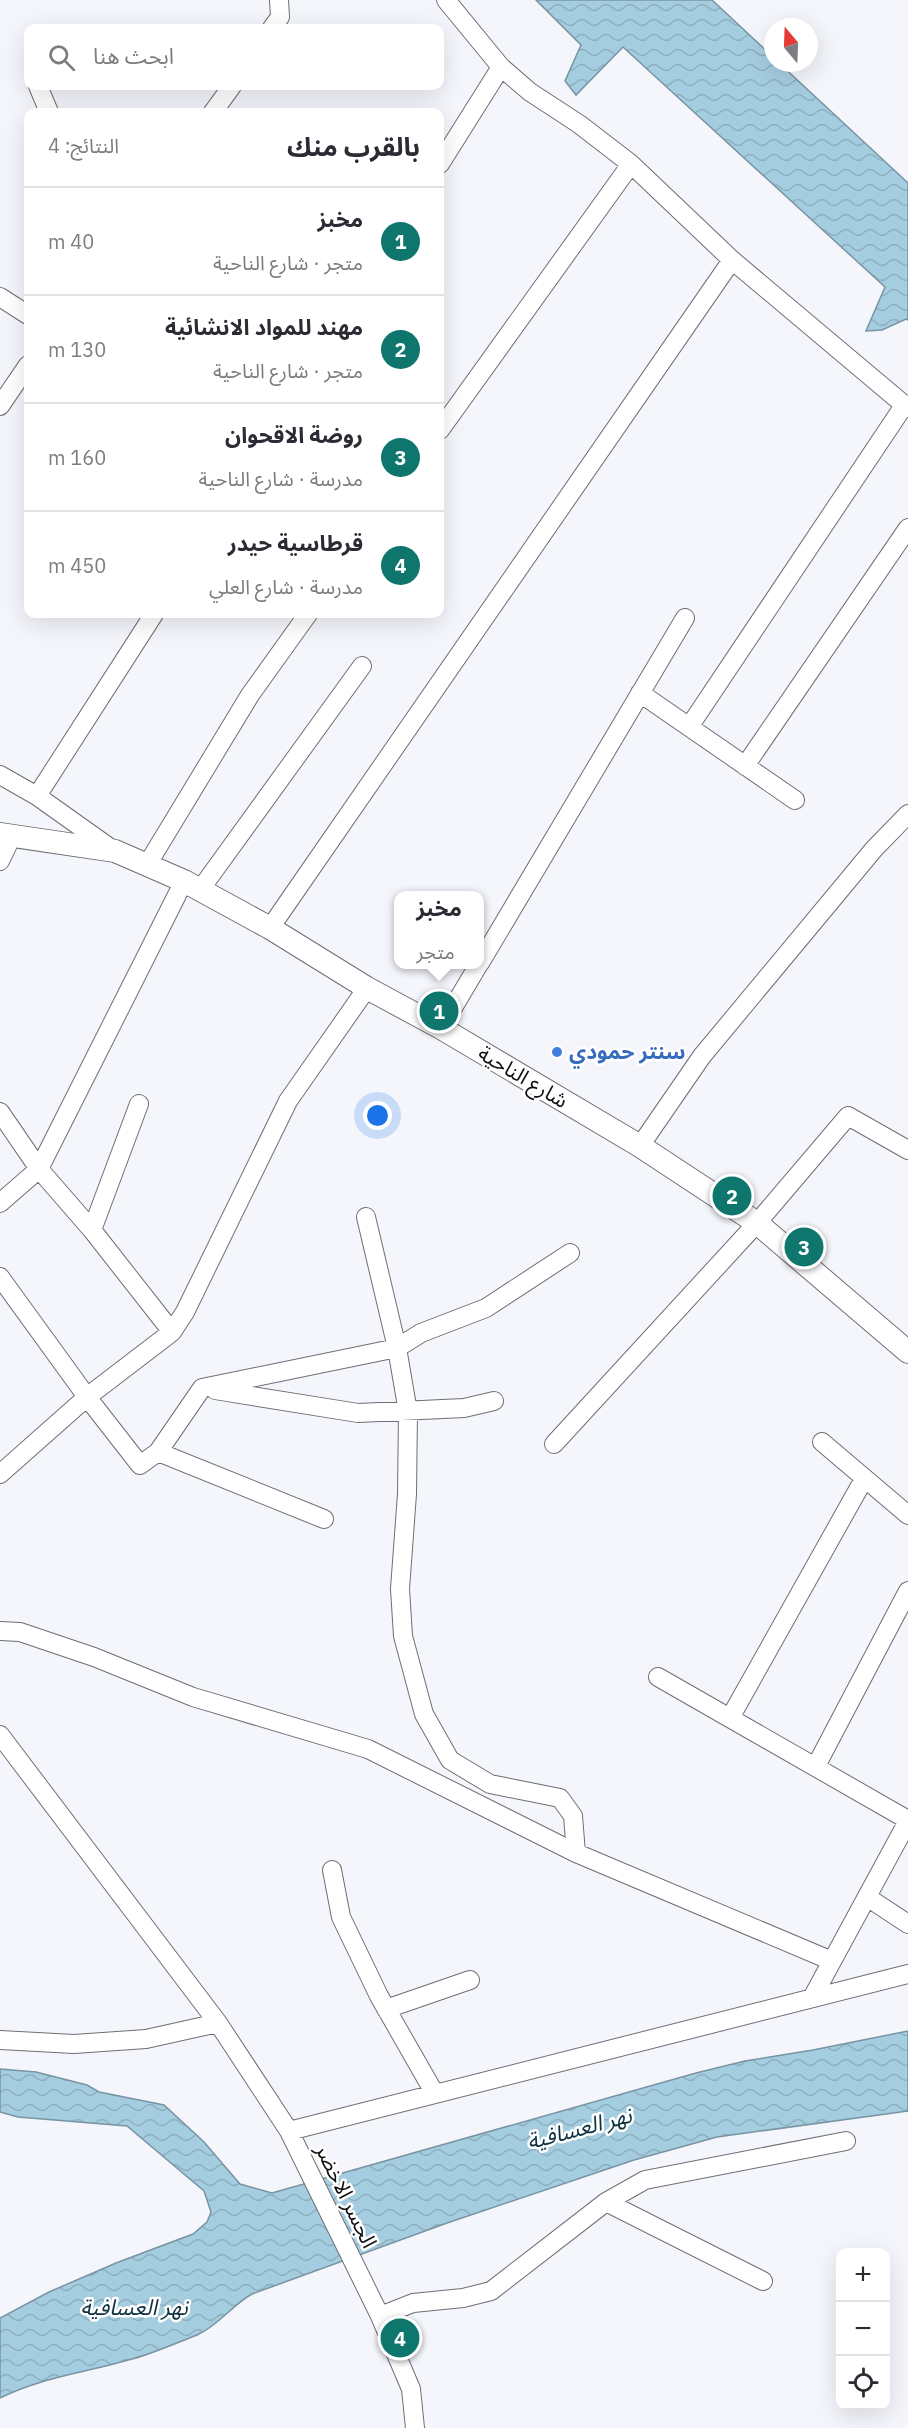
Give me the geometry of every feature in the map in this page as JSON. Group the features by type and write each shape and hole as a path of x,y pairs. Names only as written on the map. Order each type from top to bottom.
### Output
{"main road":[{"name":"شارع الناحية","path":"6,835 114,851 192,886 270,928 367,988 441,1028 640,1146 757,1223 908,1352"}],"street":[{"path":"275,24 280,17 279,0"},
{"path":"446,0 501,67 530,92 579,123 632,164 732,260 906,406 689,727"},
{"path":"444,158 501,67"},
{"path":"40,90 47,108"},
{"path":"216,108 229,90"},
{"path":"444,424 632,164"},
{"path":"270,928 732,260"},
{"path":"0,297 24,312"},
{"path":"0,406 24,371"},
{"path":"745,766 908,528"},
{"path":"37,796 151,618"},
{"path":"147,865 250,695 305,618"},
{"path":"484,956 685,618"},
{"path":"0,1203 39,1168 192,886 362,666"},
{"path":"640,693 795,800"},
{"path":"0,776 37,796 114,851"},
{"path":"640,1146 702,1056 874,849 908,814"},
{"path":"0,861 6,835"},
{"path":"441,1028 476,969"},
{"path":"3,1464 172,1332 185,1312 288,1101 367,988"},
{"path":"92,1230 139,1104"},
{"path":"0,1112 39,1168 92,1230 172,1332"},
{"path":"554,1444 757,1223 848,1116 908,1150"},
{"path":"366,1217 397,1348 408,1412 407,1494 400,1589 403,1636 424,1714 450,1760 490,1784 560,1798 573,1815 576,1852"},
{"path":"0,1277 87,1397 140,1465 158,1452 202,1388 397,1348 421,1333 486,1308 570,1253"},
{"path":"202,1388 358,1413 464,1408 494,1401"},
{"path":"822,1442 908,1515"},
{"path":"158,1452 324,1519"},
{"path":"730,1718 864,1479"},
{"path":"816,1766 908,1591"},
{"path":"0,1631 20,1632 94,1657 194,1697 368,1749 576,1852 832,1961"},
{"path":"658,1677 908,1820 812,1998"},
{"name":"الجسر الاخضر","path":"0,1735 218,2023 289,2131 364,2281 411,2389 415,2428"},
{"path":"332,1870 341,1917 386,2009 435,2094"},
{"path":"867,1897 908,1924"},
{"path":"289,2131 908,1974"},
{"path":"386,2009 470,1980"},
{"path":"0,2040 74,2044 146,2039 218,2023"},
{"path":"380,2316 413,2303 463,2298 491,2291 606,2202 645,2180 846,2141"},
{"path":"606,2202 762,2281"}],"water":[{"path":"536,0 712,0 764,49 764,72 789,72 908,183 908,320 882,330 866,331 885,287 623,47 576,95 565,81 581,45"},
{"name":"نهر العسافية","path":"908,2031 908,2111 717,2137 634,2160 447,2223 252,2294 205,2331 157,2351 32,2385 0,2398 0,2318 49,2292 116,2263 193,2234 207,2222 211,2212 204,2191 127,2126 18,2117 0,2112 0,2069 36,2072 87,2085 99,2092 164,2105 204,2142 240,2184 272,2193 696,2073 745,2061"}],"place":[{"name":"مخبز","path":"439,1011"},
{"name":"سنتر حمودي","path":"557,1052"},
{"name":"مهند للمواد الانشائية","path":"732,1196"},
{"name":"روضة الاقحوان","path":"804,1247"},
{"name":"قرطاسية حيدر","path":"400,2338"}]}
